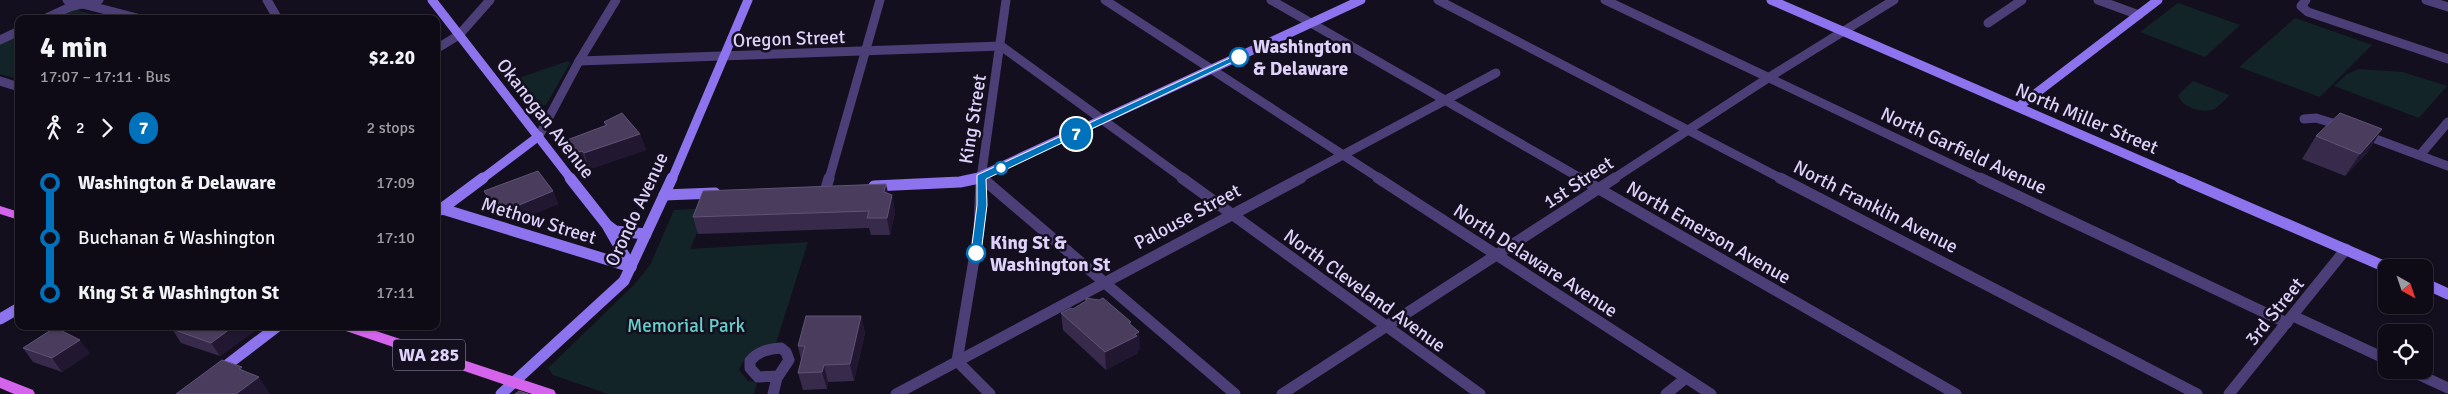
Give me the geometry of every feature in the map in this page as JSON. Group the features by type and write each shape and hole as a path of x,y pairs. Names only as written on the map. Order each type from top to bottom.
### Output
{"main road":[{"path":"0,210 15,215"},
{"name":"WA 285","path":"357,330 548,394"},
{"path":"0,382 28,394"}],"street":[{"path":"66,0 86,2 128,15"},
{"path":"53,15 70,7 99,0"},
{"path":"267,0 276,15"},
{"name":"Okanogan Avenue","path":"432,0 607,225 632,267"},
{"path":"440,47 459,35 490,0"},
{"path":"440,208 539,136 579,61 616,0"},
{"name":"Orondo Avenue","path":"501,394 606,300 624,281 632,267 725,57 748,0"},
{"path":"826,188 880,0"},
{"name":"King Street","path":"957,361 967,314 980,223 981,177 1006,0"},
{"name":"North Delaware Avenue","path":"1105,0 1711,394"},
{"name":"North Emerson Avenue","path":"1272,0 1956,394"},
{"path":"865,186 960,182 981,177 1361,0"},
{"name":"North Franklin Avenue","path":"1438,0 2197,394"},
{"name":"North Garfield Avenue","path":"1605,0 1768,78 2290,320 2378,356"},
{"name":"North Miller Street","path":"1771,0 2378,263"},
{"name":"1st Street","path":"1282,394 1768,78 1894,0"},
{"path":"1988,23 2022,0"},
{"path":"2098,0 2139,15"},
{"path":"2018,107 2158,0"},
{"path":"2426,0 2448,7"},
{"path":"2304,2 2303,8 2312,13 2448,59"},
{"path":"0,40 15,33"},
{"name":"Oregon Street","path":"579,61 1001,46"},
{"name":"North Cleveland Avenue","path":"1001,46 1480,394"},
{"name":"Palouse Street","path":"896,394 1496,73"},
{"path":"0,81 15,86"},
{"path":"2304,119 2323,120 2354,130 2448,166"},
{"path":"2420,155 2448,122"},
{"path":"981,177 1235,394"},
{"path":"664,195 721,192"},
{"name":"Methow Street","path":"440,210 632,267"},
{"path":"607,225 616,231 646,234"},
{"name":"3rd Street","path":"2234,393 2346,249"},
{"path":"2433,287 2448,294"},
{"path":"0,319 15,310"},
{"path":"209,378 273,330"},
{"path":"957,361 990,394"},
{"path":"772,394 778,376"},
{"path":"1666,394 1686,378"},
{"path":"2428,379 2448,388"}],"green space":[{"path":"2178,3 2240,25 2205,57 2140,32"},
{"path":"73,9 95,15 61,15"},
{"path":"2295,18 2372,45 2320,97 2239,67"},
{"path":"15,37 15,78 0,74 0,44"},
{"path":"568,61 570,63 546,105 532,106 510,81"},
{"path":"2359,69 2403,72 2447,86 2419,118 2334,86 2347,74"},
{"path":"2193,81 2229,95 2214,109 2198,110 2183,103 2178,95"},
{"name":"Memorial Park","path":"708,208 690,249 808,242 776,343 749,355 739,370 748,381 757,382 754,394 608,394 553,375 548,368 634,285 650,265 674,210"}],"building":[{"path":"622,113 640,134 584,153 582,151 577,153 567,140 607,125 604,122"},
{"path":"2340,113 2382,129 2360,154 2316,136"},
{"path":"538,171 553,191 512,208 491,201 484,191"},
{"path":"886,184 884,192 892,195 887,218 867,218 869,211 693,217 703,191"},
{"path":"1086,298 1099,300 1103,298 1131,322 1129,323 1139,332 1135,334 1137,336 1105,352 1061,313 1071,308 1073,309 1086,301"},
{"path":"806,316 861,316 850,364 824,365 822,372 798,373 805,346 798,346"},
{"path":"51,330 60,330 80,340 52,358 23,348"},
{"path":"175,330 229,330 211,343"},
{"path":"222,360 242,367 239,369 259,377 236,394 176,394"},
{"path":"519,391 528,394 515,394"}],"bus line":[{"name":"7","path":"976,253 982,205 981,177 1239,57"}],"place":[{"name":"Washington & Delaware","path":"1239,57"},
{"name":"King St & Washington St","path":"976,253"}]}
